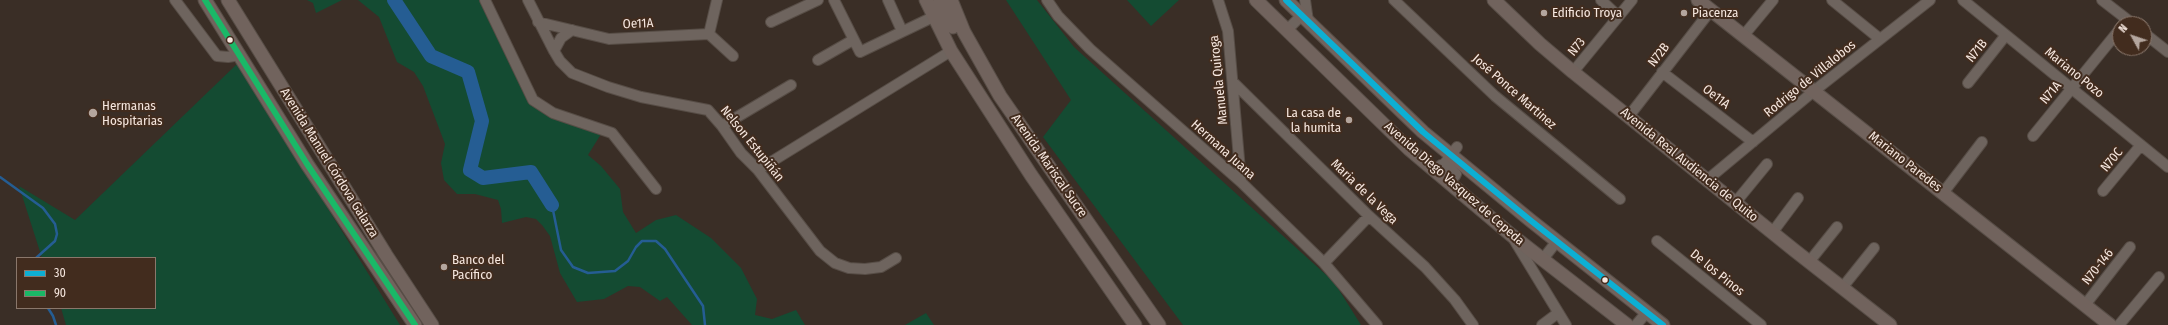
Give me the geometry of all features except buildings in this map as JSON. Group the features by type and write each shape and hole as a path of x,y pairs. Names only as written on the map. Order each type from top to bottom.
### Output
{"main road":[{"name":"Avenida Manuel Córdova Galarza","path":"205,0 307,164 415,325"},
{"name":"Avenida Manuel Córdova Galarza","path":"228,0 386,255 432,325"},
{"name":"Avenida Mariscal Sucre","path":"926,0 951,52 1031,175 1135,325"},
{"path":"940,0 960,42 981,62"},
{"name":"Avenida Mariscal Sucre","path":"951,0 964,32 1000,96 1159,325"},
{"name":"Avenida Diego Vasquez de Cepeda","path":"1256,0 1409,149 1510,234 1627,325"},
{"name":"Avenida Diego Vasquez de Cepeda","path":"1286,0 1423,132 1454,151 1557,241 1663,325"},
{"name":"Avenida Real Audiencia de Quito","path":"1494,0 1540,44 1573,72 1772,233 1890,325"},
{"name":"Mariano Paredes","path":"1698,0 2086,304 2110,325"},
{"path":"240,55 258,48"},
{"path":"1031,175 1048,188 1076,227 1081,229 1086,224 1087,220"}],"street":[{"path":"175,0 217,56 228,57 240,55"},
{"path":"485,0 533,100 553,113 612,133 656,188"},
{"name":"Nelson Estupiñán","path":"528,0 538,22 560,61 572,73 608,87 641,97 708,110 722,126 741,153 758,170 820,251 835,263 849,268 865,269 881,267 896,258"},
{"path":"718,0 709,34 733,56"},
{"path":"771,22 818,0"},
{"path":"834,0 860,52 933,17"},
{"path":"888,0 902,32"},
{"name":"Hermana Juana","path":"1047,0 1058,16 1090,49 1241,182 1324,263 1377,325"},
{"name":"Manuela Quiroga","path":"1218,0 1228,31 1241,182"},
{"path":"1288,30 1305,18 1305,0"},
{"name":"José Ponce Martinez","path":"1394,0 1495,96 1620,199"},
{"path":"1601,0 1618,16"},
{"name":"N73","path":"1573,72 1632,0"},
{"path":"1744,35 1773,0"},
{"path":"1832,0 1880,39"},
{"name":"Rodrigo de Villalobos","path":"1707,180 1814,91 1930,0"},
{"name":"Mariano Pozo","path":"1963,0 2168,167"},
{"path":"2102,0 2120,16"},
{"name":"N72B","path":"1629,116 1711,10"},
{"name":"Oe11A","path":"538,22 608,38 709,34"},
{"path":"554,51 562,38 572,30"},
{"name":"N71B","path":"1968,83 2006,35"},
{"name":"N71A","path":"2033,136 2112,39"},
{"path":"2152,39 2168,52"},
{"path":"818,60 853,40"},
{"path":"758,170 951,52"},
{"name":"Oe11A","path":"1662,72 1753,142"},
{"name":"Maria de la Vega","path":"1233,82 1369,216 1425,267 1455,300 1473,325"},
{"path":"722,126 791,85"},
{"path":"1943,193 1982,142"},
{"name":"N70C","path":"2104,191 2141,145"},
{"path":"1434,170 1436,167 1452,180 1453,178 1440,166 1441,164 1455,176 1456,174 1444,162 1454,151"},
{"path":"1735,203 1767,164"},
{"path":"1772,233 1798,198"},
{"path":"1324,263 1369,216"},
{"path":"1809,262 1837,227"},
{"path":"1510,234 1566,325"},
{"path":"1543,259 1557,241"},
{"name":"De los Pinos","path":"1657,241 1761,325"},
{"name":"N70-146","path":"2086,304 2130,247"},
{"path":"1842,288 1874,248"},
{"path":"2119,325 2159,276"},
{"path":"1636,325 1647,312"},
{"path":"1542,325 1558,313"}],"green space":[{"path":"307,0 342,0 316,13 313,3"},
{"path":"358,0 483,0 527,92 553,107 606,126 588,155 601,166 620,189 623,212 636,233 656,220 676,215 711,238 741,268 757,299 755,315 772,319 796,310 805,325 692,325 667,297 660,301 640,287 628,286 604,299 577,302 560,273 550,236 536,219 526,217 502,223 501,209 498,200 475,194 457,194 444,180 441,163 445,144 423,86 414,72 397,62 379,17"},
{"path":"1006,0 1037,0 1074,47 1334,282 1361,325 1183,325 1043,137 1071,100"},
{"path":"1127,0 1179,0 1151,26"},
{"path":"238,63 400,325 66,325 61,309 156,309 156,257 42,257 19,186 75,220"},
{"path":"926,313 934,325 905,325"}],"waterway":[{"path":"394,0 431,56 468,72 482,121 470,170 483,178 531,172 552,205"},
{"path":"0,177 43,208 55,224 57,234 55,241 37,257"},
{"path":"552,205 561,250 573,267 588,273 615,271 628,261 636,247 642,241 656,241 665,249 703,306 705,325"},
{"path":"49,309 56,325"}],"transit line":[{"name":"90","path":"205,0 307,164 415,325"},
{"name":"30","path":"1286,0 1423,132 1530,220 1663,325"}],"place":[{"name":"Edificio Troya","path":"1544,13"},
{"name":"Piacenza","path":"1684,13"},
{"name":"Hermanas Hospitarias","path":"93,113"},
{"name":"La casa de la humita","path":"1349,120"},
{"name":"Banco del Pacífico","path":"444,267"}]}
